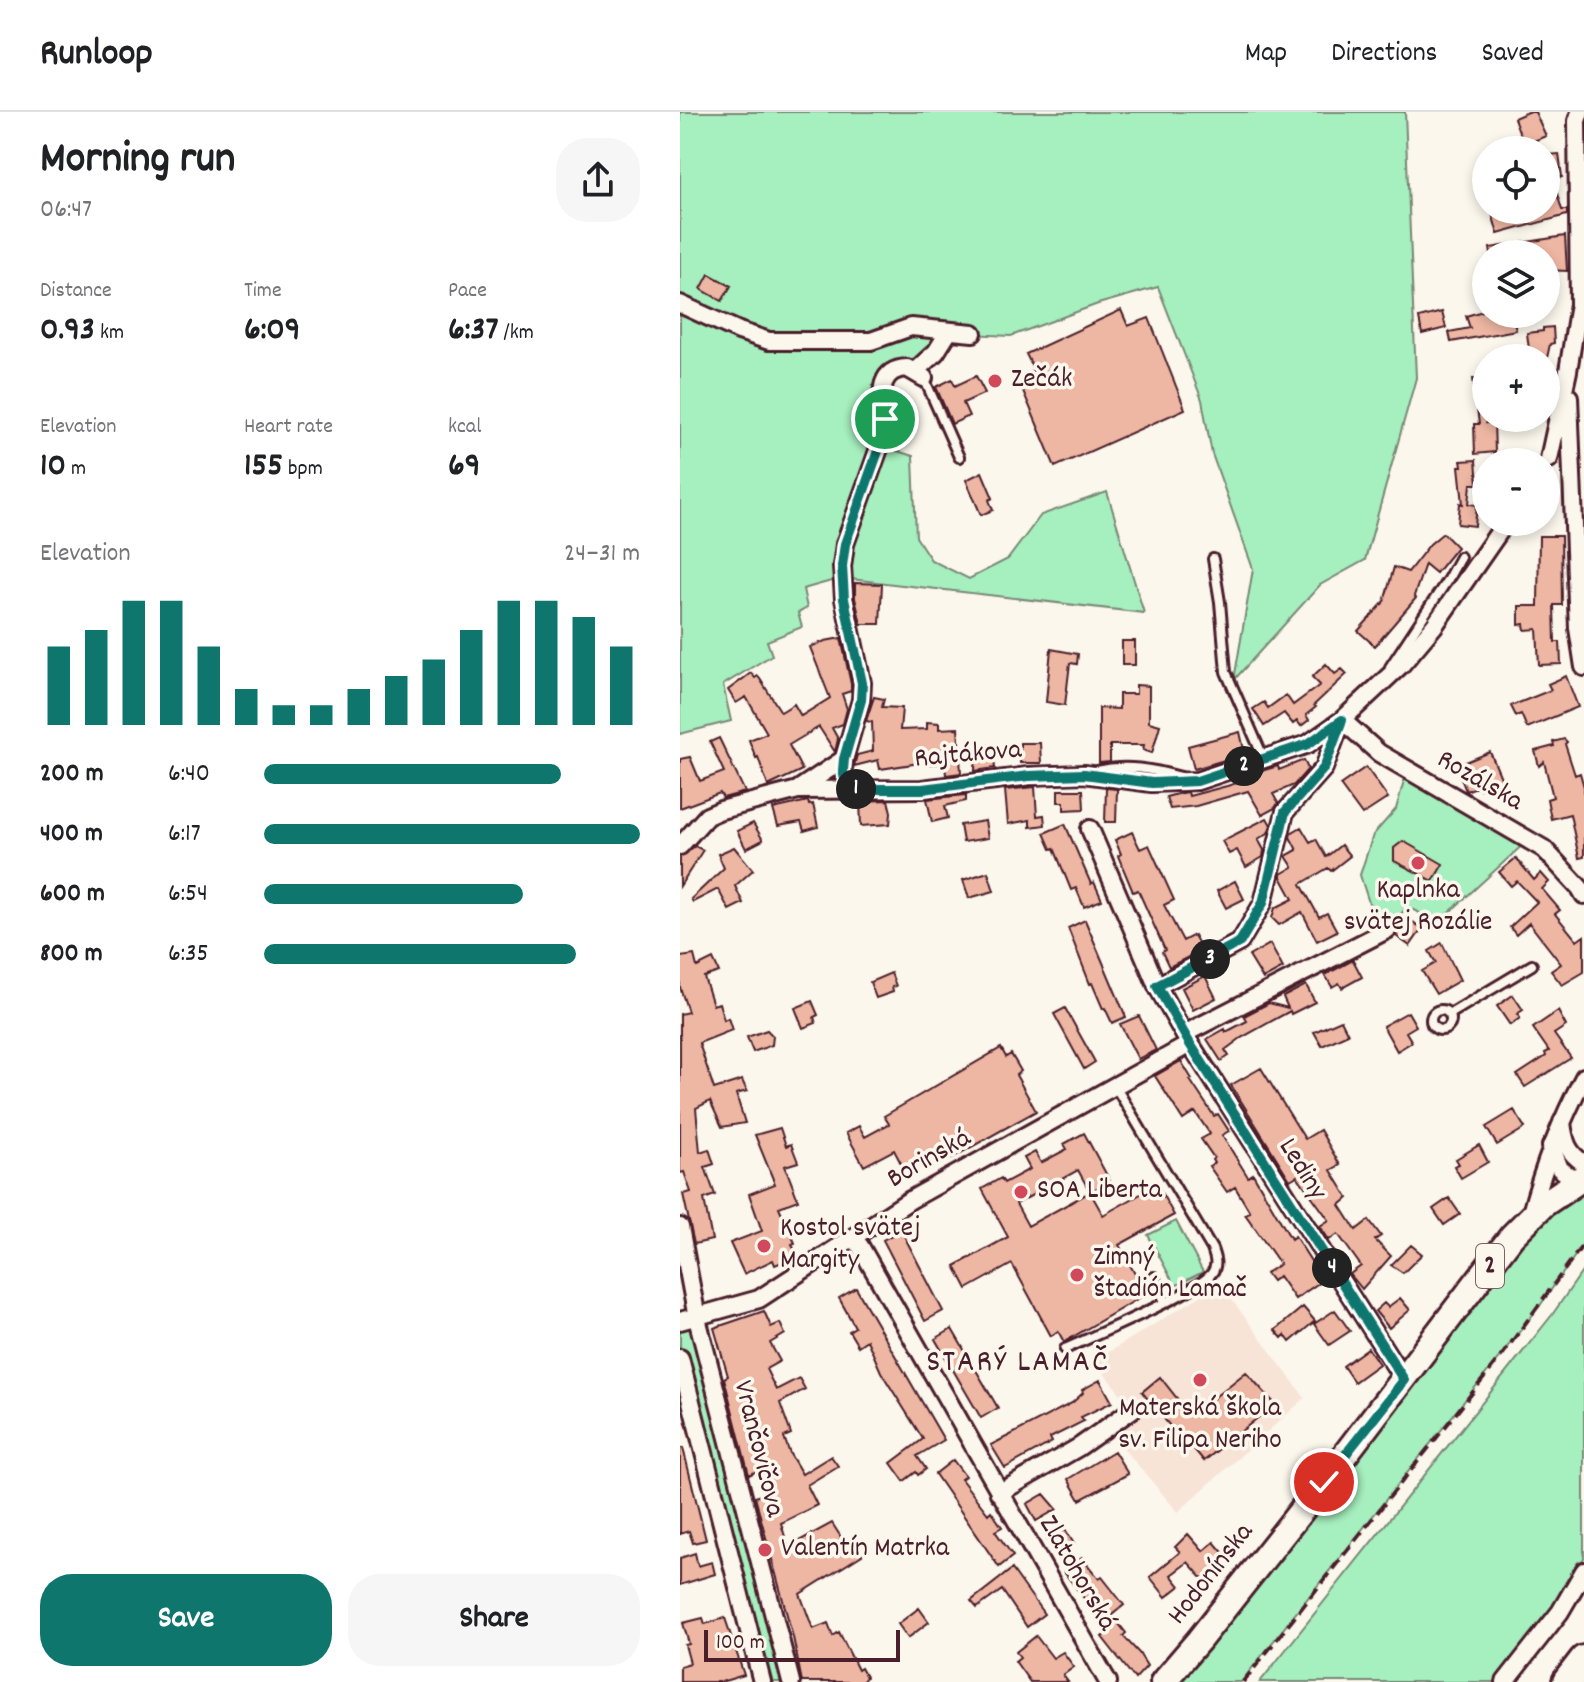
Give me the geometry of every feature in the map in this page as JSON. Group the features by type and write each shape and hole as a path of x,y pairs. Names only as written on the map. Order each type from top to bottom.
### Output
{"highway":[{"path":"1567,1682 1584,1660"}],"main road":[{"name":"Hodonínska","path":"1163,1682 1404,1380 1512,1236 1580,1170"}],"street":[{"path":"1550,448 1581,302 1577,115"},
{"path":"680,304 769,341 871,341 911,327 948,333 973,333"},
{"path":"847,789 844,759 861,700 862,683 844,599 842,566 845,544 883,437 882,386 893,371 907,368 920,374 948,333"},
{"path":"1568,371 1578,628 1584,667"},
{"path":"1560,459 1571,458"},
{"name":"Rajtákova","path":"680,846 707,816 798,790 922,789 1029,776 1084,774 1152,783 1197,781 1308,744 1342,720 1401,665 1434,626 1496,536"},
{"path":"1157,986 1240,942 1263,903 1285,812 1324,768 1342,720"},
{"name":"Rozálska","path":"1342,720 1379,753 1544,849 1584,895"},
{"path":"798,790 844,759"},
{"name":"Lediny","path":"1090,829 1157,986 1187,1039 1404,1380"},
{"name":"Borinská","path":"688,1319 759,1299 910,1200 1115,1086 1187,1039 1387,930"},
{"path":"1530,1217 1551,1146 1584,1077"},
{"path":"1562,1121 1564,1143 1580,1170"},
{"path":"1551,1146 1560,1169 1580,1170"},
{"name":"Vrančovičova","path":"680,1227 688,1319 791,1682"},
{"name":"Zlatohorská","path":"853,1238 1108,1682"},
{"name":"Vrančovičova","path":"680,1358 762,1682"},
{"path":"999,1493 1079,1447 1133,1409"},
{"path":"1505,1682 1560,1612 1584,1571"}],"lane":[{"path":"920,374 959,457"},
{"path":"1375,690 1460,557"},
{"path":"1213,559 1226,672 1264,760"},
{"path":"1450,1014 1532,965"},
{"path":"1065,1349 1165,1302 1208,1278 1215,1270 1216,1259 1115,1086"},
{"path":"1154,1277 1165,1302"}],"shaded area":[{"name":"Materská škola sv. Filipa Neriho","path":"1220,1284 1305,1398 1178,1512 1112,1435 1137,1414 1094,1361"}],"green space":[{"path":"680,112 1405,112 1416,378 1365,560 1320,585 1234,680 1253,569 1212,454 1202,400 1158,287 1098,304 1011,336 948,333 936,352 893,371 881,446 913,456 916,537 931,560 969,579 1008,559 1041,515 1107,492 1144,613 842,578 803,589 807,608 798,613 802,627 767,641 772,655 723,685 731,721 680,734"},
{"path":"1407,770 1528,840 1439,922 1407,907 1387,930 1371,909 1360,875 1373,835 1396,809"},
{"path":"1584,1193 1584,1243 1539,1307 1241,1682 1163,1682 1544,1204 1568,1203"},
{"path":"1176,1221 1203,1272 1175,1286 1148,1235"},
{"path":"1584,1269 1584,1558 1555,1608 1496,1682 1260,1682 1552,1315"},
{"path":"697,1318 791,1682 762,1682 680,1358 680,1321"}],"building":[{"path":"1535,112 1546,136 1521,136 1514,118"},
{"path":"1560,203 1562,210 1567,210 1567,215 1560,217"},
{"path":"1495,224 1534,224 1498,234"},
{"path":"1565,236 1567,271 1560,271 1560,240 1540,240"},
{"path":"709,274 731,286 722,301 701,289"},
{"path":"1121,310 1128,326 1149,318 1185,409 1055,467 1018,379 1034,370 1026,354"},
{"path":"1442,312 1446,328 1422,334 1419,318"},
{"path":"1472,314 1472,328 1516,330 1451,342 1449,332 1470,328 1466,316"},
{"path":"1543,328 1553,328 1554,343 1528,344 1527,333 1543,331"},
{"path":"976,376 985,393 963,403 969,416 952,424 936,387 952,379 955,386"},
{"path":"1474,432 1494,432 1495,448 1475,448"},
{"path":"1472,460 1469,504 1472,504 1472,526 1458,524 1460,503 1463,504 1461,461"},
{"path":"982,472 993,498 989,500 993,510 981,515 966,480"},
{"path":"1443,533 1457,547 1436,573 1425,564 1414,596 1416,598 1375,646 1358,631 1384,602 1394,567 1408,572"},
{"path":"1539,536 1561,536 1562,605 1554,605 1555,642 1560,642 1561,664 1539,665 1537,629 1525,630 1524,624 1519,625 1519,606 1538,606"},
{"path":"855,583 882,584 880,624 861,624"},
{"path":"841,638 851,691 842,694 847,709 843,724 832,728 838,739 835,752 819,727 789,745 802,770 768,786 749,740 767,733 746,697 736,703 728,690 751,673 755,678 758,676 781,712 794,704 801,716 830,698 810,647"},
{"path":"1122,641 1135,641 1135,665 1122,665"},
{"path":"1051,649 1078,654 1077,664 1070,663 1065,705 1046,702"},
{"path":"1326,664 1335,674 1342,669 1347,674 1314,705 1316,707 1306,715 1309,720 1301,726 1297,721 1293,724 1284,713 1264,726 1253,709 1264,702 1268,708 1286,695 1293,705 1320,685 1312,677"},
{"path":"1566,676 1578,707 1527,728 1521,714 1516,716 1511,706 1551,690 1548,684"},
{"path":"1136,685 1149,686 1149,722 1160,725 1152,753 1143,750 1144,745 1110,745 1110,762 1099,763 1099,708 1119,709 1119,694 1136,694"},
{"path":"874,697 884,699 882,707 902,708 900,730 927,729 927,722 939,723 939,729 958,728 961,773 946,775 945,764 926,762 880,769 878,760 854,766 857,755 873,751 872,722 866,721"},
{"path":"1240,732 1245,754 1194,769 1188,746"},
{"path":"719,738 745,792 723,798 720,793 680,808 680,759 690,757 700,781 724,772 710,742"},
{"path":"1564,739 1575,775 1580,773 1584,787 1584,857 1579,858 1570,814 1551,819 1547,799 1553,797 1544,762 1539,766 1535,751 1554,746 1553,742"},
{"path":"1020,743 1040,743 1041,763 1020,763"},
{"path":"992,745 995,768 975,771 976,747"},
{"path":"1490,752 1502,780 1466,791 1456,766"},
{"path":"1304,760 1308,769 1294,785 1273,794 1278,803 1262,815 1248,791 1196,806 1170,809 1166,797 1188,792 1189,796 1227,786 1259,776 1258,772 1278,766 1279,770"},
{"path":"1366,767 1388,798 1362,815 1340,785"},
{"path":"1035,787 1037,816 1044,815 1045,825 1030,827 1030,820 1008,824 1005,790"},
{"path":"1106,788 1117,789 1116,822 1105,822"},
{"path":"1058,790 1083,790 1084,809 1064,810 1064,802 1058,802"},
{"path":"966,795 966,801 945,806 948,818 932,822 927,799"},
{"path":"888,800 890,824 861,826 860,801"},
{"path":"808,801 809,805 813,804 818,827 804,831 801,822 778,826 773,809"},
{"path":"1267,818 1271,825 1268,833 1258,839 1264,850 1263,857 1246,867 1237,850 1229,854 1222,841"},
{"path":"985,821 988,838 963,842 960,825"},
{"path":"753,823 763,840 746,849 737,831"},
{"path":"1065,824 1091,884 1094,882 1102,900 1084,907 1076,888 1071,890 1054,848 1051,849 1044,833"},
{"path":"1301,827 1310,842 1316,839 1326,857 1341,845 1350,856 1331,871 1328,868 1301,884 1319,917 1327,913 1337,931 1317,941 1302,912 1279,925 1272,918 1275,908 1293,899 1281,874 1293,867 1286,856 1297,850 1290,837"},
{"path":"1132,832 1140,849 1149,845 1174,900 1164,905 1183,941 1194,935 1202,950 1169,967 1162,952 1165,950 1138,890 1133,892 1118,856 1121,854 1115,840"},
{"name":"Kaplnka svätej Rozálie","path":"1403,841 1443,864 1433,881 1394,861 1394,848"},
{"path":"695,846 703,850 680,886 680,857"},
{"path":"734,847 753,870 735,886 743,903 729,910 718,889 693,902 691,899 724,868 718,854"},
{"path":"1516,858 1534,880 1541,873 1549,882 1542,889 1560,910 1555,914 1577,941 1584,936 1584,972 1562,985 1551,971 1561,964 1529,923 1516,935 1510,927 1537,902 1517,881 1511,886 1499,872"},
{"path":"988,872 994,891 969,898 963,880"},
{"path":"1235,881 1244,899 1226,908 1217,891"},
{"path":"1408,918 1422,929 1410,946 1396,936"},
{"path":"1085,920 1126,1017 1112,1023 1090,984 1068,928"},
{"path":"1442,943 1460,980 1436,994 1422,971 1436,963 1429,951"},
{"path":"1270,944 1283,968 1263,979 1249,956"},
{"path":"694,955 697,967 713,959 719,972 704,977 713,1005 719,1003 724,1020 728,1018 732,1030 699,1043 714,1089 742,1080 747,1091 736,1094 745,1123 722,1127 710,1101 696,1108 700,1152 709,1149 714,1164 705,1167 715,1195 704,1199 712,1240 694,1244 683,1194 691,1192 684,1172 680,1173 680,1014 688,1012 680,987 680,957"},
{"path":"1353,960 1362,977 1342,988 1339,983 1332,987 1325,975"},
{"path":"891,973 896,986 892,987 893,992 876,998 870,982"},
{"path":"1205,976 1216,998 1193,1010 1182,988"},
{"path":"1306,985 1315,1002 1291,1014 1290,1011 1241,1038 1225,1050 1229,1056 1221,1061 1207,1039 1247,1021 1244,1016 1269,1003 1288,1008 1283,997"},
{"path":"1513,995 1523,1010 1517,1014 1520,1018 1510,1025 1497,1006"},
{"path":"812,1001 818,1015 814,1017 816,1023 803,1028 795,1008"},
{"path":"1065,1008 1095,1062 1084,1069 1054,1014"},
{"path":"1558,1011 1566,1026 1554,1034 1571,1058 1525,1087 1517,1075 1549,1051 1533,1028"},
{"path":"1408,1012 1416,1026 1406,1032 1412,1042 1397,1051 1383,1026"},
{"path":"1139,1016 1156,1050 1138,1059 1120,1024"},
{"path":"1341,1020 1348,1034 1322,1046 1314,1032"},
{"path":"767,1030 773,1036 772,1045 753,1052 747,1037"},
{"path":"1001,1048 1006,1057 1011,1054 1021,1071 1016,1075 1036,1111 948,1160 944,1152 905,1171 894,1150 864,1166 846,1133 859,1126 865,1137 889,1124 884,1116"},
{"path":"1181,1061 1214,1116 1218,1114 1229,1131 1222,1135 1248,1177 1253,1174 1291,1239 1295,1236 1323,1280 1295,1299 1279,1276 1272,1281 1266,1273 1280,1264 1245,1214 1250,1212 1235,1187 1227,1192 1209,1166 1214,1163 1214,1158 1201,1139 1210,1134 1195,1112 1183,1120 1155,1076"},
{"path":"1261,1068 1305,1139 1320,1130 1340,1165 1331,1170 1348,1198 1340,1205 1356,1230 1369,1220 1381,1236 1375,1240 1391,1256 1362,1289 1350,1274 1361,1266 1338,1234 1329,1240 1320,1226 1329,1220 1297,1176 1290,1180 1231,1085"},
{"path":"1514,1110 1525,1128 1497,1145 1486,1127"},
{"path":"780,1128 786,1146 791,1144 798,1162 785,1166 798,1200 779,1207 795,1243 792,1244 797,1256 775,1265 773,1260 744,1274 730,1243 762,1231 749,1194 775,1184 755,1135"},
{"path":"1084,1133 1110,1181 1090,1192 1103,1215 1157,1185 1174,1215 1119,1245 1146,1294 1064,1342 1058,1331 1051,1336 1012,1264 967,1289 955,1266 1008,1237 982,1189 1001,1178 1004,1183 1030,1169 1024,1158 1035,1152 1041,1163 1067,1149 1064,1144","holes":["1078,1170 1090,1192 1028,1226 1016,1204"]},
{"path":"1479,1145 1488,1162 1461,1178 1454,1166 1459,1164 1456,1159"},
{"path":"1449,1198 1460,1214 1444,1225 1433,1209"},
{"path":"901,1230 943,1311 925,1321 883,1240"},
{"path":"1411,1245 1422,1254 1403,1273 1391,1265"},
{"path":"856,1288 944,1440 917,1456 926,1469 904,1481 891,1463 923,1439 881,1372 867,1340 858,1346 849,1331 855,1327 839,1298"},
{"path":"1400,1298 1410,1310 1389,1328 1375,1311 1384,1303 1388,1307"},
{"path":"1303,1307 1315,1321 1290,1342 1285,1335 1282,1338 1275,1330"},
{"path":"1335,1310 1350,1331 1329,1345 1314,1324"},
{"path":"764,1311 771,1327 780,1323 785,1334 770,1343 780,1361 766,1369 776,1390 799,1378 805,1389 780,1403 791,1434 784,1437 790,1454 802,1474 831,1456 838,1466 807,1485 817,1505 781,1523 788,1547 832,1523 848,1548 854,1543 862,1555 800,1594 813,1629 828,1623 833,1636 839,1632 858,1670 861,1668 866,1677 862,1682 802,1682 755,1497 772,1490 761,1469 749,1475 724,1378 728,1376 714,1328"},
{"path":"952,1329 998,1408 981,1418 935,1339"},
{"path":"1368,1348 1379,1364 1354,1382 1343,1366"},
{"path":"1246,1372 1275,1404 1204,1461 1142,1392 1160,1377 1191,1416"},
{"path":"1100,1380 1112,1402 1081,1417 1084,1421 1050,1438 1052,1442 1005,1468 991,1445 1072,1403 1083,1393 1082,1390"},
{"path":"680,1448 683,1448 706,1540 693,1543 689,1531 680,1534"},
{"path":"1114,1451 1128,1474 1080,1500 1068,1479"},
{"path":"953,1460 965,1476 961,1479 1002,1527 995,1531 1013,1556 999,1567 935,1474"},
{"path":"1044,1494 1057,1509 1036,1521 1027,1504"},
{"path":"1065,1529 1074,1544 1056,1554 1047,1539"},
{"path":"1188,1534 1203,1551 1214,1542 1227,1557 1224,1566 1214,1576 1207,1575 1203,1579 1188,1562 1171,1575 1180,1586 1166,1597 1150,1577 1180,1552 1175,1547"},
{"path":"695,1553 698,1566 712,1562 715,1574 680,1585 680,1558"},
{"path":"1082,1558 1124,1605 1112,1615 1126,1633 1123,1636 1147,1666 1135,1679 1102,1637 1109,1631 1064,1572"},
{"path":"1012,1569 1044,1614 1027,1627 1002,1590 977,1608 971,1601"},
{"path":"919,1608 929,1622 908,1638 898,1624"},
{"path":"703,1618 705,1624 725,1618 744,1675 721,1682 680,1682 680,1666 690,1663 683,1623"},
{"path":"1036,1636 1053,1658 1063,1652 1074,1667 1063,1675 1068,1682 1030,1682 1015,1661 1020,1657 1016,1652"}],"railway":[{"path":"1243,1682 1503,1354 1584,1243"}],"place":[{"name":"Zečák","path":"995,381"},
{"name":"Kaplnka svätej Rozálie","path":"1418,863"},
{"name":"SOA Liberta","path":"1021,1192"},
{"name":"Kostol svätej Margity","path":"764,1246"},
{"name":"Zimný štadión Lamač","path":"1077,1275"},
{"name":"Materská škola sv. Filipa Neriho","path":"1200,1380"},
{"name":"Valentín Matrka","path":"765,1550"}],"district":[{"name":"STARÝ LAMAČ","path":"1018,1364"}],"route":[{"path":"885,419 883,437 845,544 842,566 844,599 862,683 861,700 844,759 847,789 922,789 1029,776 1084,774 1152,783 1197,781 1308,744 1342,720 1324,768 1285,812 1263,903 1240,942 1157,986 1190,1044 1404,1380 1324,1482"}]}
